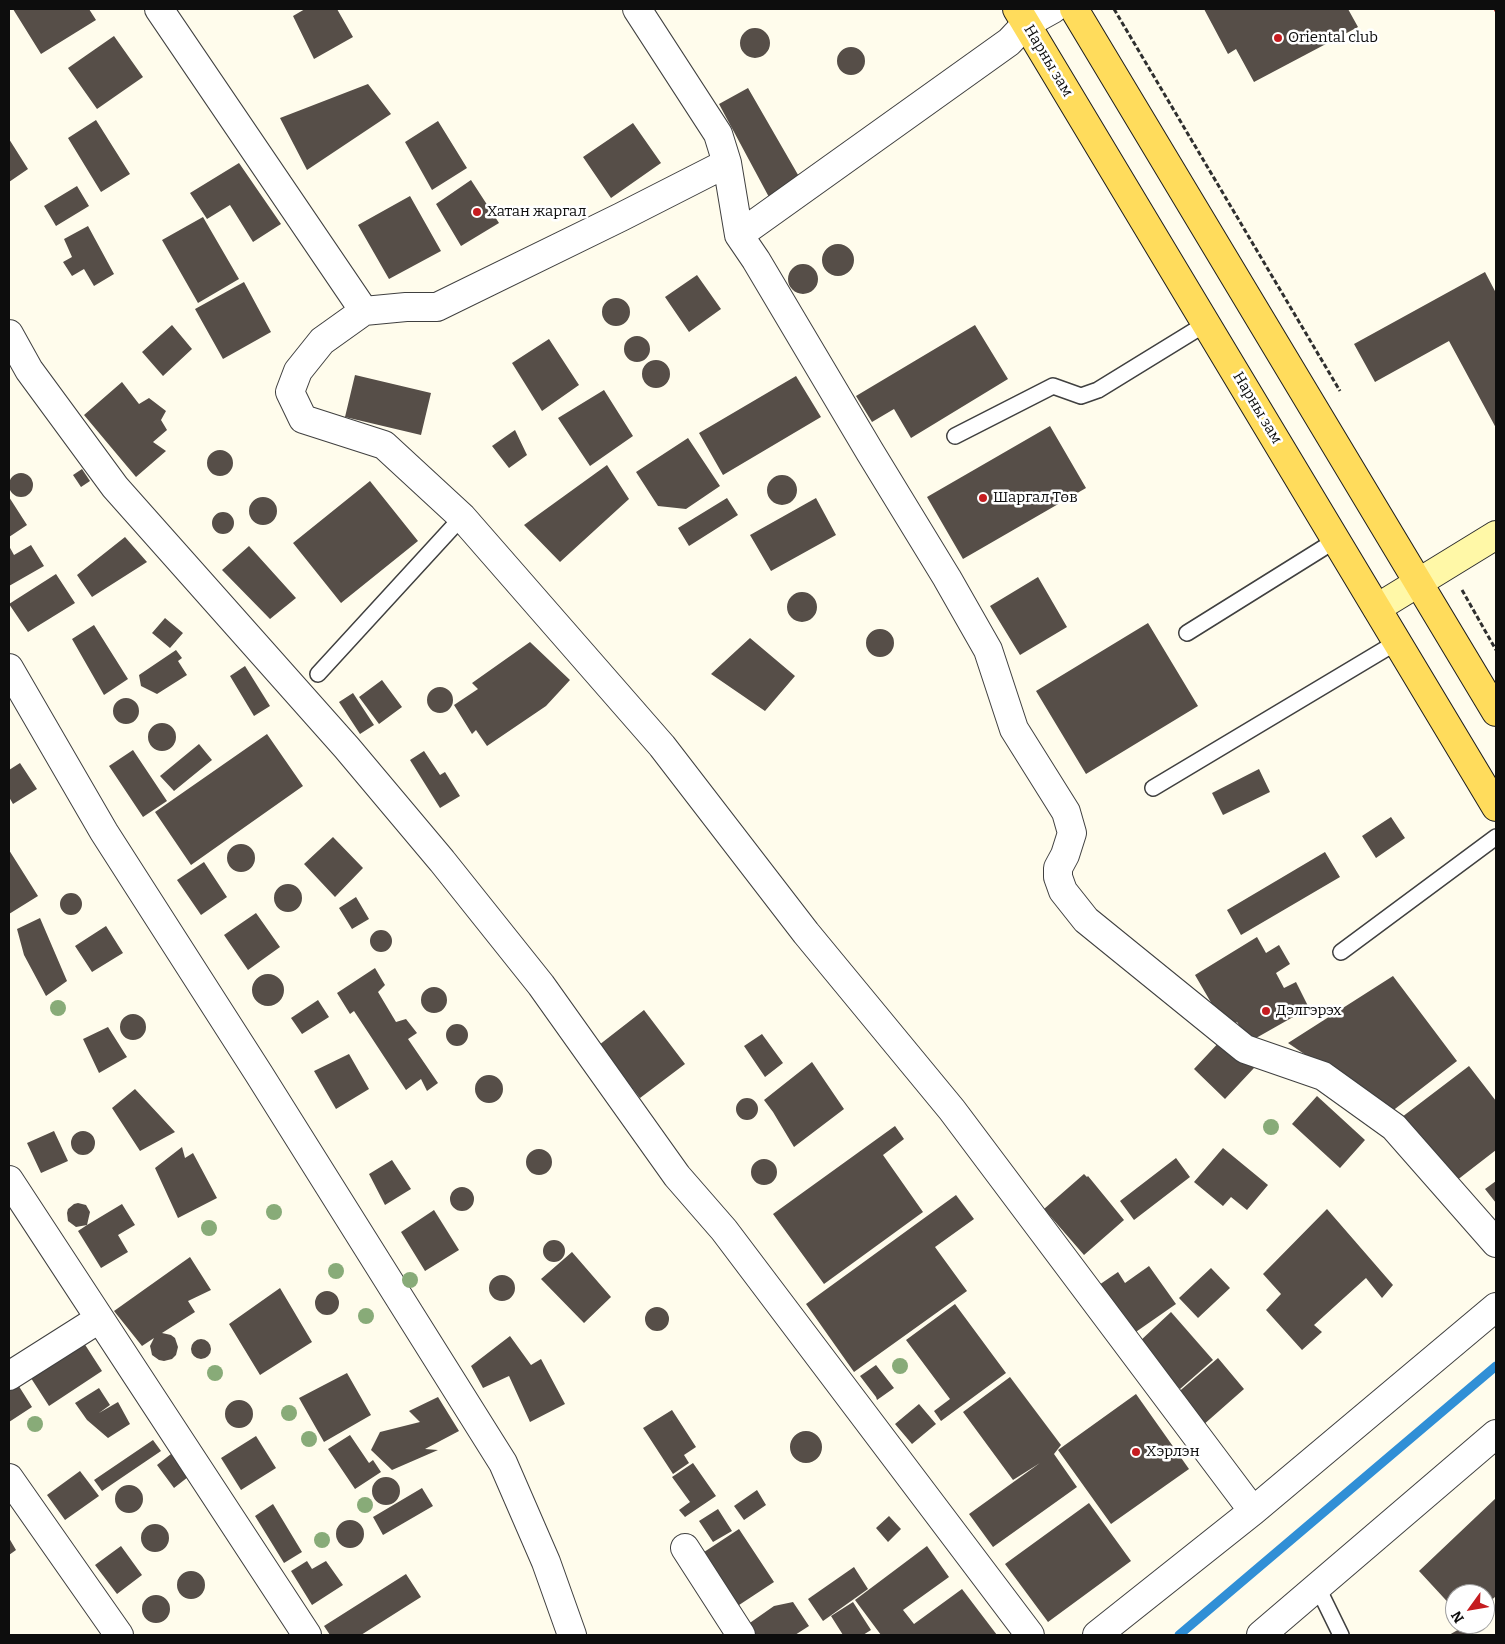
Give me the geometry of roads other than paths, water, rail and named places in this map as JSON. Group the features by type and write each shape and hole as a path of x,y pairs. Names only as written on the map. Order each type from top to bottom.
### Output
{"main road":[{"path":"1074,9 1496,712"},
{"name":"Нарны зам","path":"1022,16 1496,807"},
{"path":"1377,608 1496,534"}],"street":[{"path":"159,9 364,311"},
{"path":"637,9 718,134 727,163 739,235 756,260 947,578 988,650 1014,729 1066,812 1072,833 1058,868 1058,877 1063,891 1086,920 1245,1048 1323,1076 1394,1127 1496,1243"},
{"path":"739,235 1009,42 1022,16 1053,9"},
{"path":"727,163 437,307 406,307 364,311 322,341 298,371 290,392 303,419 384,445 462,517 662,746 806,933 952,1110 1253,1511"},
{"path":"9,334 29,370 115,487 347,748 442,861 542,985 677,1176 724,1230 1030,1635"},
{"path":"9,668 104,832 503,1462 546,1562 572,1635"},
{"path":"9,1180 306,1635"},
{"path":"1097,1635 1253,1511 1496,1306"},
{"path":"9,1376 99,1319"},
{"path":"1261,1635 1496,1434"},
{"path":"9,1478 119,1635"},
{"path":"685,1548 741,1635"}],"lane":[{"path":"955,436 1053,386 1081,396 1098,390 1207,323"},
{"path":"318,674 462,517"},
{"path":"1187,633 1336,540"},
{"path":"1153,788 1397,642"},
{"path":"1340,952 1496,837"},
{"path":"1318,1588 1341,1635"}],"waterway":[{"path":"1179,1635 1496,1366"}],"place":[{"name":"Oriental club","path":"1278,38"},
{"name":"Хатан жаргал","path":"477,212"},
{"name":"Шаргал Төв","path":"983,498"},
{"name":"Дэлгэрэх","path":"1266,1011"},
{"name":"Хэрлэн","path":"1136,1452"}]}
